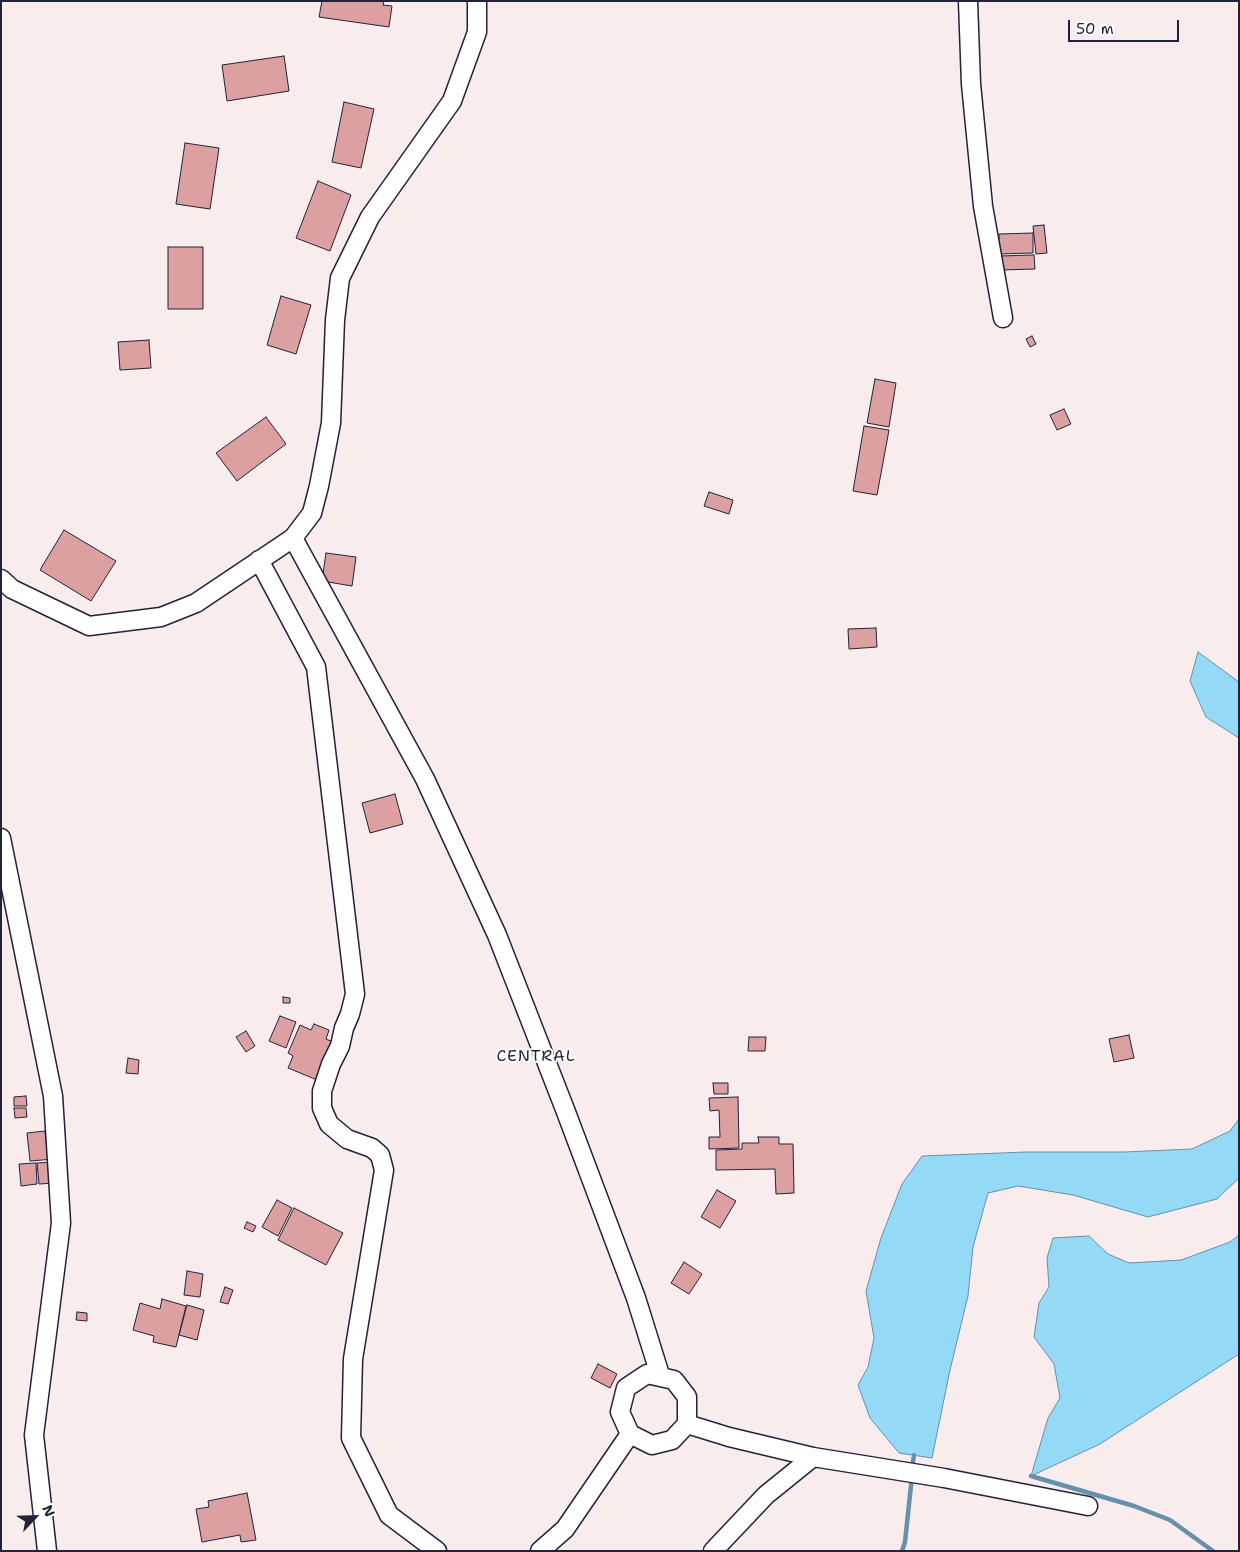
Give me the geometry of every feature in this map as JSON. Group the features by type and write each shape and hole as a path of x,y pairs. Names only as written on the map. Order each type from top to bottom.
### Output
{"street":[{"path":"1,579 12,589 89,626 161,617 196,603 293,538 312,513 331,423 335,320 340,278 370,217 452,101 477,32 477,1"},
{"path":"968,1 970,84 983,206 1003,318"},
{"path":"293,538 425,778 498,935 636,1298 660,1375"},
{"path":"259,560 316,667 355,994 340,1046 331,1064 322,1091 322,1108 329,1124 347,1139 372,1148 380,1155 384,1170 353,1359 351,1438 389,1516 437,1551"},
{"path":"1,838 53,1096 61,1224 34,1435 47,1551"},
{"path":"647,1374 660,1375 674,1380 687,1397 688,1424 672,1440 652,1445 630,1434 620,1412 626,1388 647,1374"},
{"path":"688,1424 729,1437 813,1457 944,1478 1088,1506"},
{"path":"540,1551 565,1530 630,1434"},
{"path":"713,1551 766,1495 813,1457"}],"water":[{"path":"1198,652 1239,682 1239,738 1206,717 1190,681"},
{"path":"1239,1119 1239,1178 1217,1199 1148,1217 1073,1195 1018,1186 988,1193 973,1247 968,1296 950,1370 932,1458 899,1453 870,1418 858,1385 868,1367 874,1338 866,1291 881,1238 902,1184 922,1156 1192,1149 1230,1131"},
{"path":"1239,1235 1239,1354 1100,1444 1031,1476 1048,1418 1060,1398 1054,1364 1034,1337 1039,1303 1049,1287 1047,1258 1053,1238 1089,1236 1108,1254 1129,1263 1181,1260 1230,1242"}],"building":[{"path":"322,1 384,1 383,5 392,6 389,27 319,17"},
{"path":"284,56 289,91 227,101 222,65"},
{"path":"344,102 374,109 361,168 332,162"},
{"path":"185,143 219,148 210,209 176,204"},
{"path":"318,181 351,195 330,251 296,238"},
{"path":"1044,225 1047,253 1036,254 1033,226"},
{"path":"1033,233 1033,253 999,254 999,234"},
{"path":"168,247 203,247 203,309 168,309"},
{"path":"1034,255 1035,269 1001,270 1000,256"},
{"path":"281,296 311,305 296,354 267,345"},
{"path":"1032,336 1036,344 1030,347 1026,339"},
{"path":"149,340 151,368 120,370 118,342"},
{"path":"875,379 896,383 889,427 867,423"},
{"path":"1064,409 1071,424 1057,430 1050,415"},
{"path":"266,417 286,444 237,481 216,453"},
{"path":"864,426 889,430 877,495 853,491"},
{"path":"709,492 733,500 729,514 704,506"},
{"path":"64,530 116,561 91,601 40,570"},
{"path":"326,553 356,557 352,586 322,581"},
{"path":"876,628 877,647 849,649 848,629"},
{"path":"395,794 403,824 370,833 362,803"},
{"path":"283,997 290,998 290,1003 283,1003"},
{"path":"280,1016 296,1022 286,1048 269,1041"},
{"path":"314,1024 329,1030 326,1039 338,1044 322,1082 288,1068 293,1056 288,1053 300,1025 311,1030"},
{"path":"246,1031 255,1046 246,1052 236,1037"},
{"path":"1129,1035 1134,1058 1114,1062 1109,1039"},
{"path":"749,1037 766,1037 765,1051 748,1051"},
{"path":"128,1058 139,1060 138,1074 126,1073"},
{"path":"713,1083 728,1083 728,1094 714,1094"},
{"path":"26,1096 27,1106 14,1106 14,1097"},
{"path":"738,1097 739,1148 709,1149 709,1137 720,1137 719,1110 710,1111 709,1098"},
{"path":"14,1108 26,1108 27,1117 15,1118"},
{"path":"45,1131 46,1142 52,1141 54,1159 30,1161 27,1133"},
{"path":"758,1137 779,1137 779,1144 793,1144 794,1193 776,1194 775,1169 716,1170 716,1150 742,1149 742,1143 759,1143"},
{"path":"53,1162 55,1183 39,1184 37,1163"},
{"path":"36,1163 37,1184 21,1186 19,1164"},
{"path":"717,1190 736,1201 720,1228 701,1217"},
{"path":"277,1200 292,1208 278,1236 262,1227"},
{"path":"294,1208 343,1233 326,1265 278,1240"},
{"path":"247,1222 256,1226 253,1232 244,1228"},
{"path":"684,1262 702,1274 689,1294 671,1283"},
{"path":"187,1271 203,1274 200,1297 184,1295"},
{"path":"225,1287 233,1290 228,1304 220,1302"},
{"path":"162,1299 186,1306 176,1347 153,1342 154,1336 133,1330 140,1303 160,1309"},
{"path":"187,1305 204,1310 197,1340 179,1335"},
{"path":"77,1312 87,1313 87,1321 76,1320"},
{"path":"598,1364 617,1374 610,1388 591,1378"},
{"path":"247,1493 256,1540 241,1542 240,1535 202,1542 196,1509 209,1507 208,1501"}],"waterway":[{"path":"912,1469 914,1455"},
{"path":"902,1551 905,1542 912,1476"},
{"path":"1031,1476 1134,1506 1170,1520 1213,1551"}],"district":[{"name":"CENTRAL","path":"536,1057"}]}
